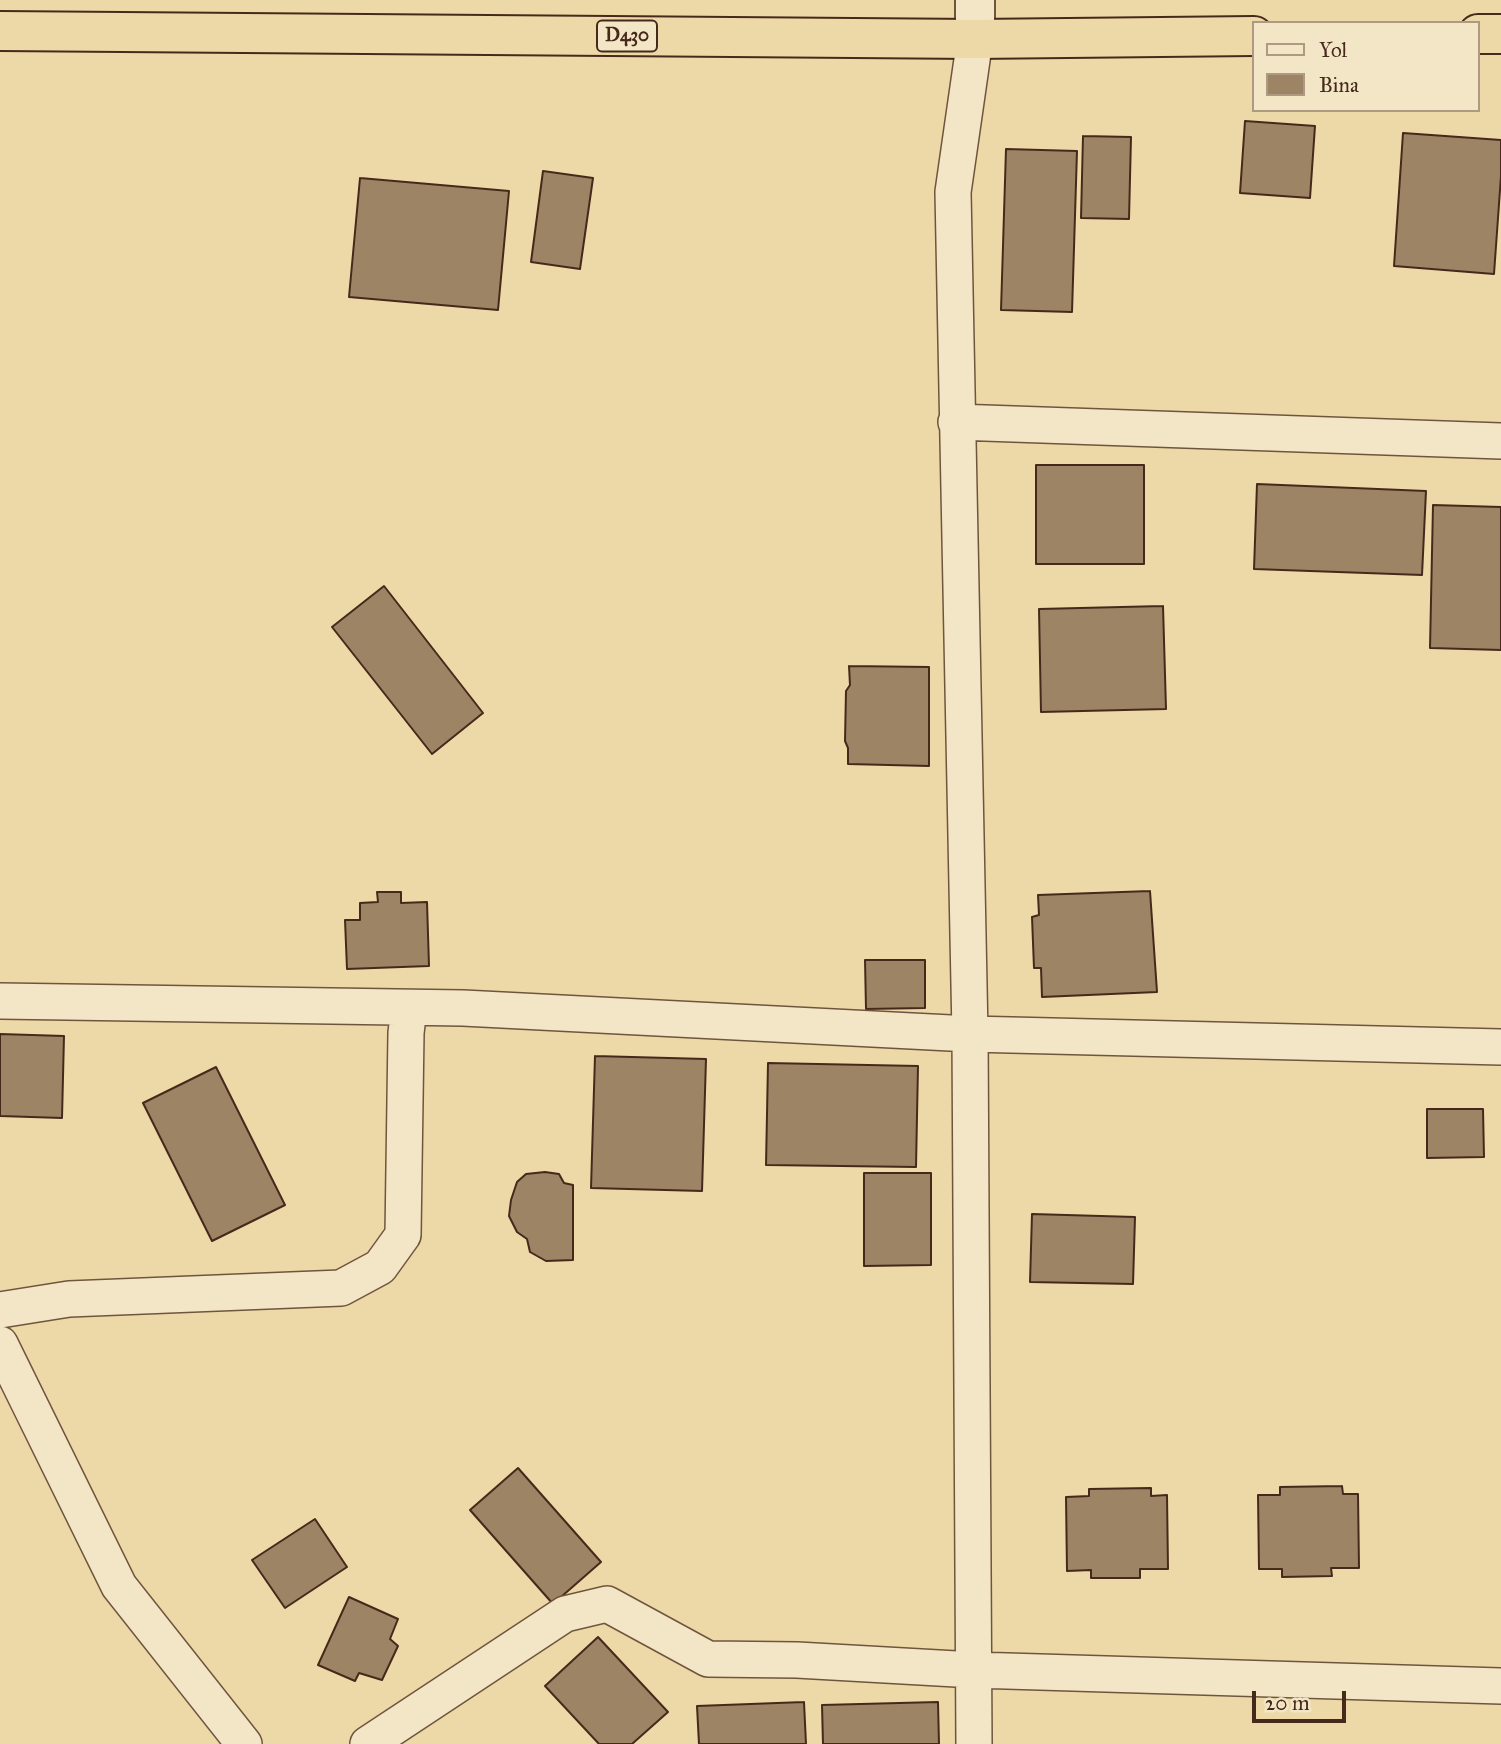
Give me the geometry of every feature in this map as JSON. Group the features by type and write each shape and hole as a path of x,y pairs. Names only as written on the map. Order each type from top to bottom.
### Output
{"highway":[{"name":"D430","path":"0,31 975,39 1252,36"},
{"path":"1480,34 1501,34"}],"street":[{"path":"974,1744 970,1034 953,192 975,39 975,0"},
{"path":"956,422 1501,442"},
{"path":"0,1001 463,1008 970,1034 1501,1047"},
{"path":"0,1310 69,1299 341,1288 380,1267 402,1235 406,1033 409,1008"},
{"path":"0,1343 119,1586 244,1744"},
{"path":"368,1744 565,1614 607,1604 708,1659 1501,1686"}],"building":[{"path":"1245,121 1315,126 1310,198 1240,193"},
{"path":"1403,133 1501,140 1494,274 1394,266"},
{"path":"1083,136 1131,137 1129,219 1081,218"},
{"path":"1006,149 1077,151 1072,312 1001,310"},
{"path":"543,171 593,178 580,269 531,262"},
{"path":"360,178 509,191 498,310 349,297"},
{"path":"1036,465 1144,465 1144,564 1036,564"},
{"path":"1257,484 1426,491 1422,575 1254,569"},
{"path":"1433,505 1501,507 1501,650 1430,648"},
{"path":"384,586 483,713 432,754 332,627"},
{"path":"1163,606 1166,709 1041,712 1039,609"},
{"path":"849,666 929,667 929,766 848,764 845,741"},
{"path":"1150,891 1157,992 1042,997 1041,968 1034,968 1032,917 1039,915 1038,895"},
{"path":"377,892 401,892 401,903 427,902 429,966 347,969 345,920 360,920 360,903 378,902"},
{"path":"865,960 925,960 925,1008 866,1009"},
{"path":"0,1034 64,1036 62,1118 0,1116"},
{"path":"595,1056 706,1059 702,1191 591,1188"},
{"path":"768,1063 918,1066 916,1167 766,1165"},
{"path":"216,1067 285,1205 212,1241 143,1103"},
{"path":"1427,1109 1483,1109 1484,1157 1427,1158"},
{"path":"864,1173 931,1173 931,1265 864,1266"},
{"path":"526,1174 559,1174 564,1183 573,1185 573,1260 546,1261 530,1252 527,1239 517,1232 509,1216 517,1182"},
{"path":"1032,1214 1135,1217 1133,1284 1030,1282"},
{"path":"518,1468 601,1562 553,1604 470,1510"},
{"path":"1342,1486 1343,1494 1358,1494 1359,1568 1331,1568 1332,1576 1282,1577 1282,1569 1259,1569 1258,1495 1280,1495 1280,1487"},
{"path":"1151,1488 1151,1496 1167,1495 1168,1569 1140,1569 1140,1578 1091,1578 1091,1570 1067,1571 1066,1497 1089,1496 1089,1489"},
{"path":"315,1519 347,1567 285,1608 252,1560"},
{"path":"349,1597 398,1619 390,1639 398,1646 382,1680 359,1673 355,1681 318,1665"},
{"path":"598,1637 668,1712 632,1744 599,1744 545,1686"},
{"path":"804,1702 806,1744 699,1744 697,1706"},
{"path":"938,1702 939,1744 823,1744 822,1705"}]}
